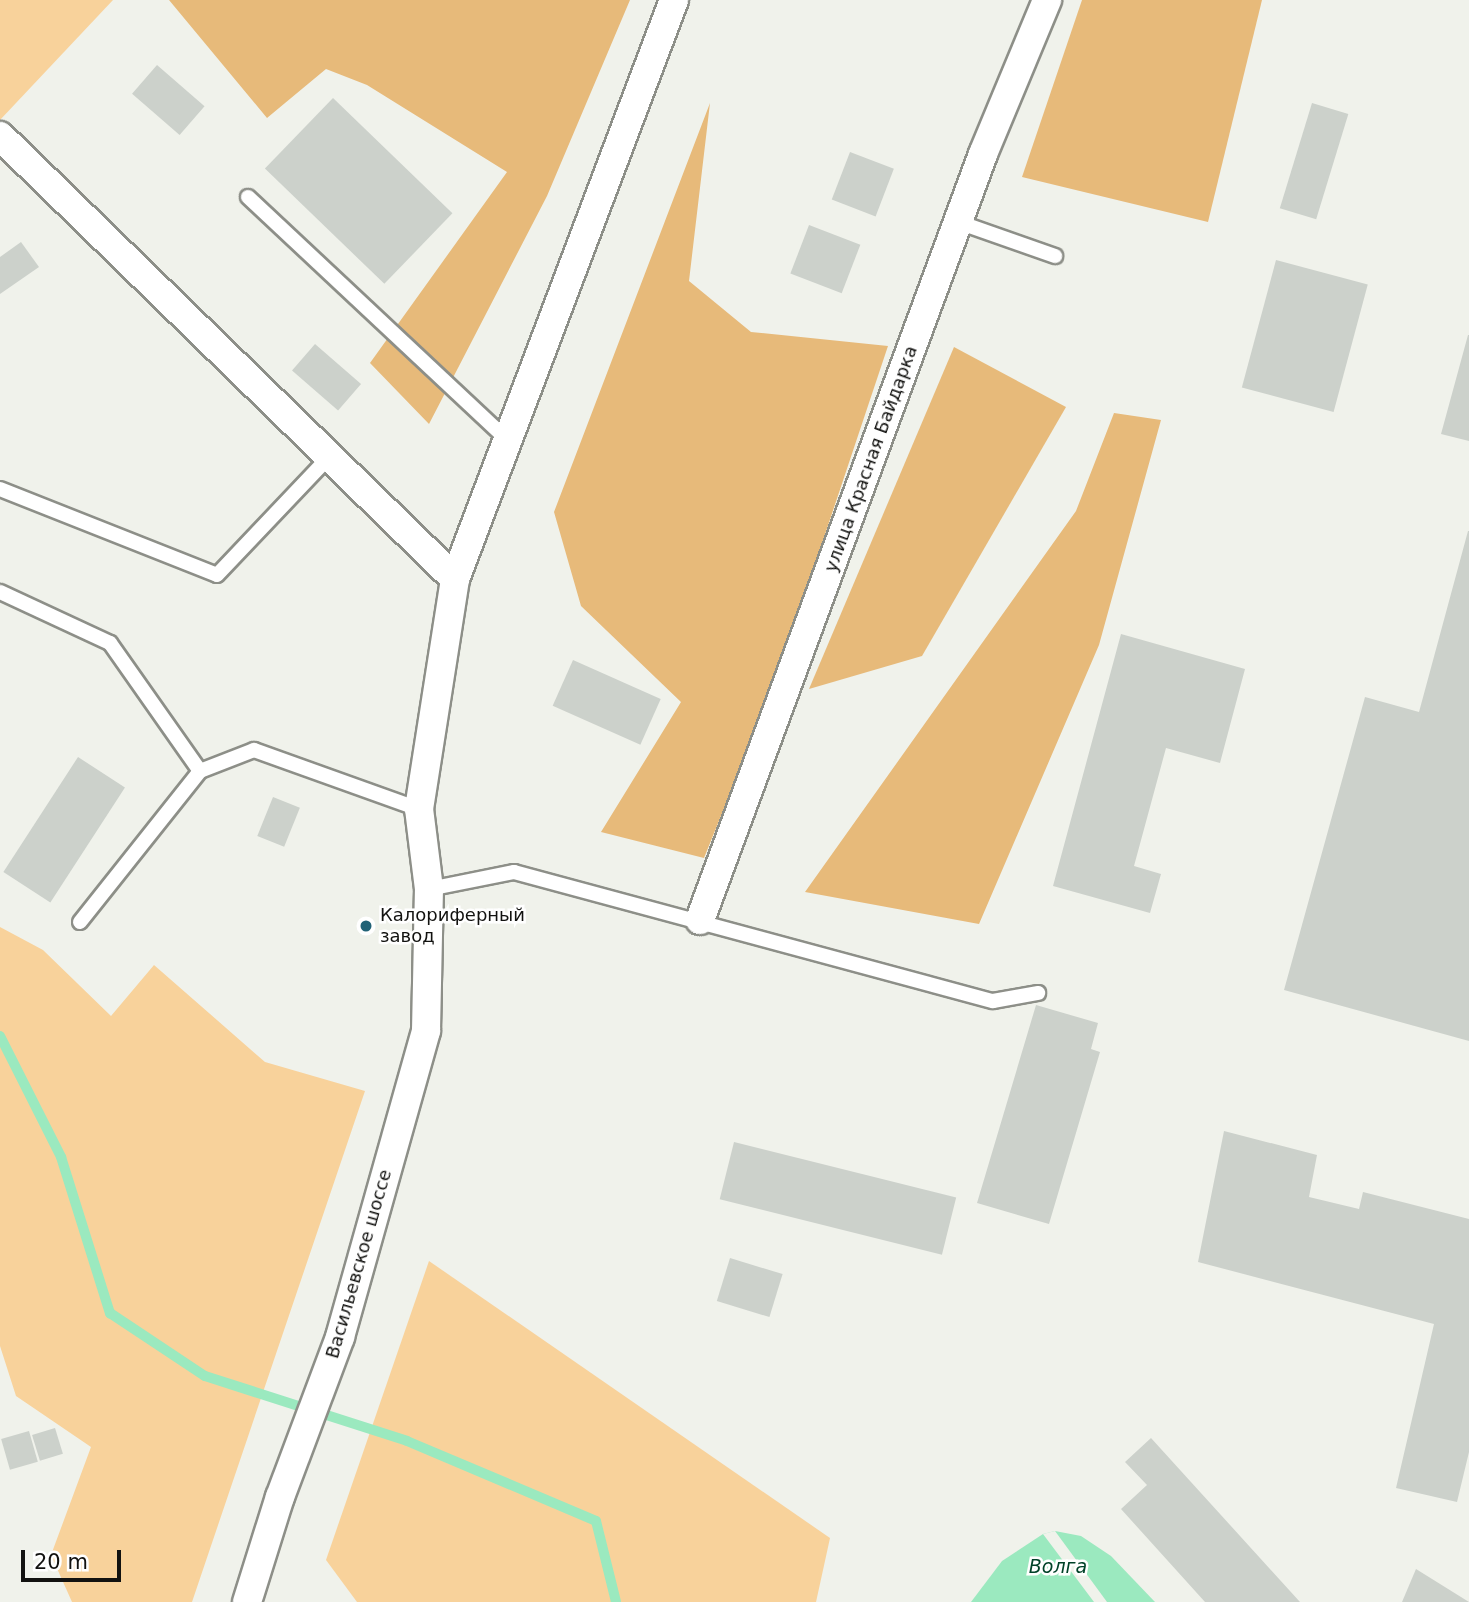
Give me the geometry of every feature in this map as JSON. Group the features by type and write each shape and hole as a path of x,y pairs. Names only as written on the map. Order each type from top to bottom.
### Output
{"street":[{"path":"429,889 419,809 456,579 674,0"},
{"name":"улица Красная Байдарка","path":"700,920 958,222 1047,0"},
{"path":"2,143 332,454 456,579"},
{"name":"Васильевское шоссе","path":"247,1602 280,1497 340,1337 426,1031 429,889"}],"lane":[{"path":"248,197 508,440"},
{"path":"958,222 1055,256"},
{"path":"0,489 217,575 332,454"},
{"path":"0,592 110,643 200,771"},
{"path":"80,922 200,771 254,750 419,809"},
{"path":"429,889 514,872 993,1001 1038,993"}],"shaded area":[{"path":"0,0 113,0 0,120"},
{"path":"169,0 630,0 547,196 429,424 370,363 507,172 367,85 326,69 267,118"},
{"path":"1082,0 1262,0 1208,222 1022,177"},
{"path":"710,103 689,281 751,332 888,346 779,672 704,858 601,832 681,702 581,606 554,512"},
{"path":"954,347 1066,407 922,656 809,689"},
{"path":"1114,413 1161,420 1099,645 979,924 805,892 1076,511"},
{"path":"0,927 43,950 111,1016 154,965 265,1062 365,1091 192,1602 72,1602 51,1555 91,1447 16,1396 0,1346"},
{"path":"429,1261 830,1538 816,1602 357,1602 326,1560"}],"water":[{"name":"Волга","path":"1055,1531 1081,1536 1111,1556 1155,1602 971,1602 1002,1561 1043,1534"}],"pier":[{"path":"1055,1531 1107,1602 1094,1602 1043,1534"}],"building":[{"path":"157,65 205,106 180,135 132,94"},
{"path":"333,98 452,213 384,284 265,168"},
{"path":"1312,103 1348,114 1316,219 1280,208"},
{"path":"850,152 894,169 876,216 832,200"},
{"path":"809,225 860,245 842,293 790,274"},
{"path":"21,242 39,267 0,294 0,257"},
{"path":"1276,260 1368,285 1334,412 1242,388"},
{"path":"1469,335 1469,441 1441,434"},
{"path":"315,344 361,384 338,410 292,370"},
{"path":"1468,531 1469,1041 1284,990 1365,697 1419,712"},
{"path":"1121,634 1245,669 1220,763 1166,748 1134,866 1161,874 1150,913 1053,886"},
{"path":"573,660 661,699 640,745 553,706"},
{"path":"78,757 125,787 50,902 3,872"},
{"path":"273,797 300,808 284,847 257,836"},
{"path":"1036,1005 1098,1023 1091,1049 1100,1052 1049,1224 977,1203"},
{"path":"1224,1131 1317,1155 1309,1197 1359,1209 1363,1192 1469,1219 1469,1452 1457,1502 1396,1488 1434,1324 1198,1262"},
{"path":"734,1142 956,1197 942,1255 720,1199"},
{"path":"730,1258 783,1274 769,1317 717,1301"},
{"path":"55,1428 63,1454 40,1461 32,1435"},
{"path":"29,1431 38,1462 10,1470 1,1439"},
{"path":"1151,1438 1300,1602 1205,1602 1121,1509 1147,1485 1125,1462"},
{"path":"1416,1569 1469,1602 1402,1602"}],"waterway":[{"path":"0,1036 61,1157 110,1313 205,1376 407,1441 596,1521 616,1602"}],"place":[{"name":"Калориферный завод","path":"366,926"}]}
